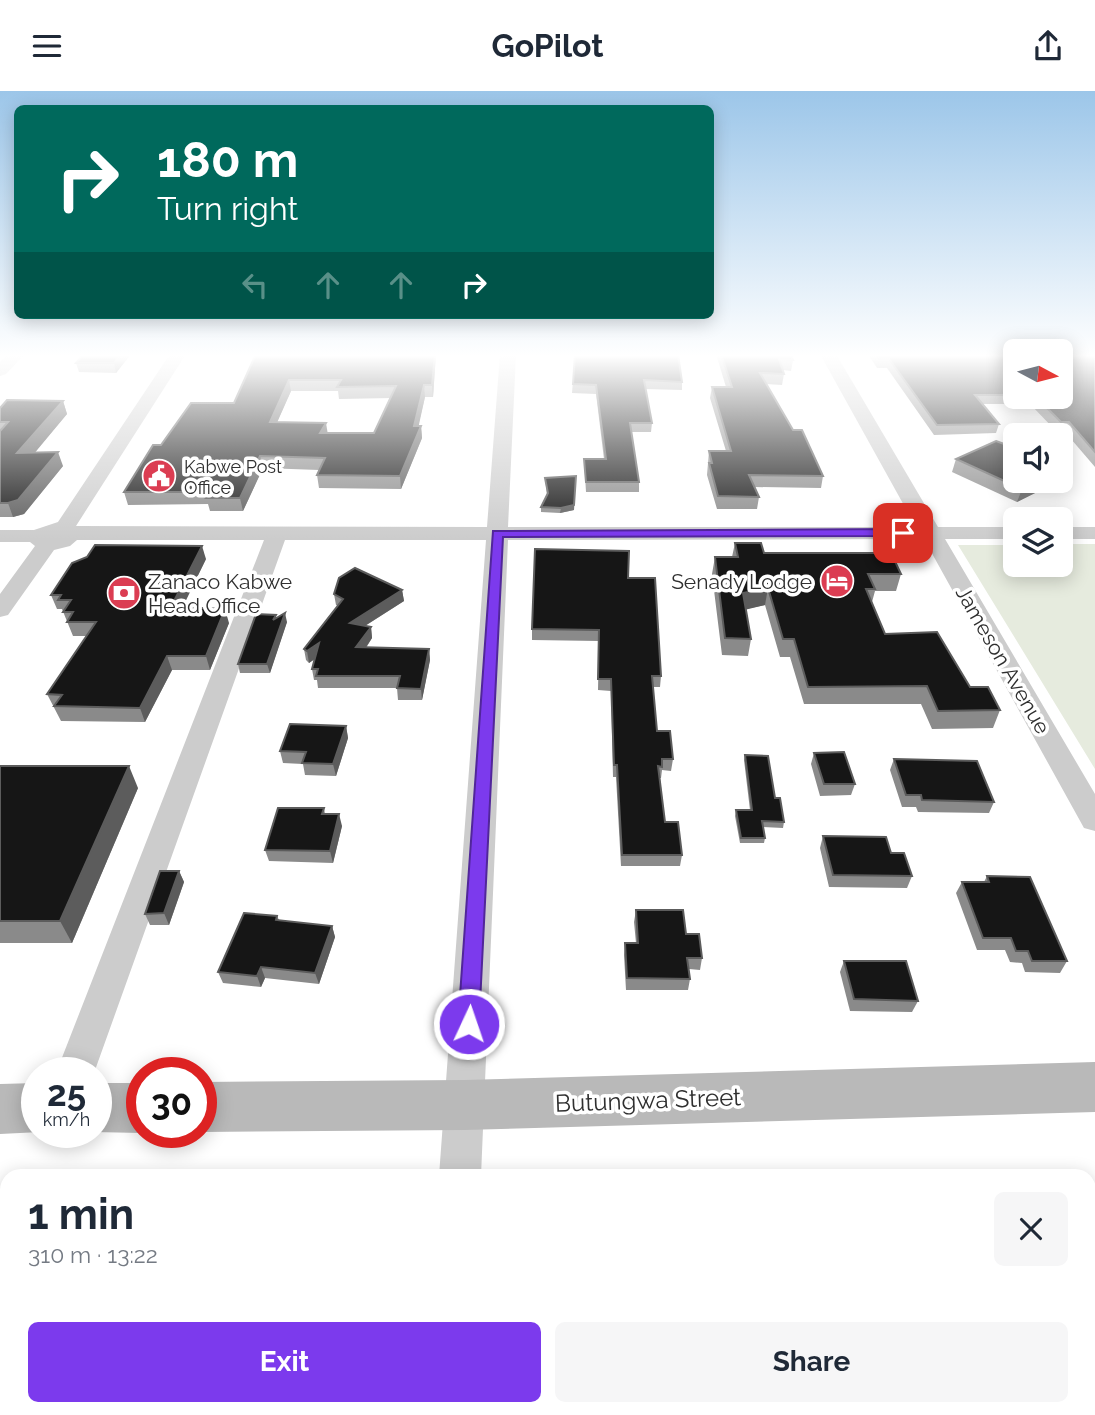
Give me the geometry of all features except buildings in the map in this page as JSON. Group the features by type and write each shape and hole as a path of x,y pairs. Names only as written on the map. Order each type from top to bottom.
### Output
{"main road":[{"name":"Butungwa Street","path":"217,1107 464,1105 1095,1087"},
{"path":"0,1109 21,1108"}],"street":[{"path":"0,536 63,541 140,416"},
{"path":"460,1169 504,416"},
{"name":"Jameson Avenue","path":"863,416 1095,820"},
{"path":"68,531 277,534 1003,533"},
{"path":"1073,533 1095,533"},
{"path":"81,1057 277,534"},
{"path":"0,610 44,540"}],"shaded area":[{"path":"1073,544 1095,544 1095,769 958,545 1003,545 1003,577 1073,577"}],"place":[{"name":"Kabwe Post Office","path":"159,476"},
{"name":"Senady Lodge","path":"837,581"},
{"name":"Zanaco Kabwe Head Office","path":"124,593"}],"route":[{"path":"469,1024 497,534 903,533"}]}
